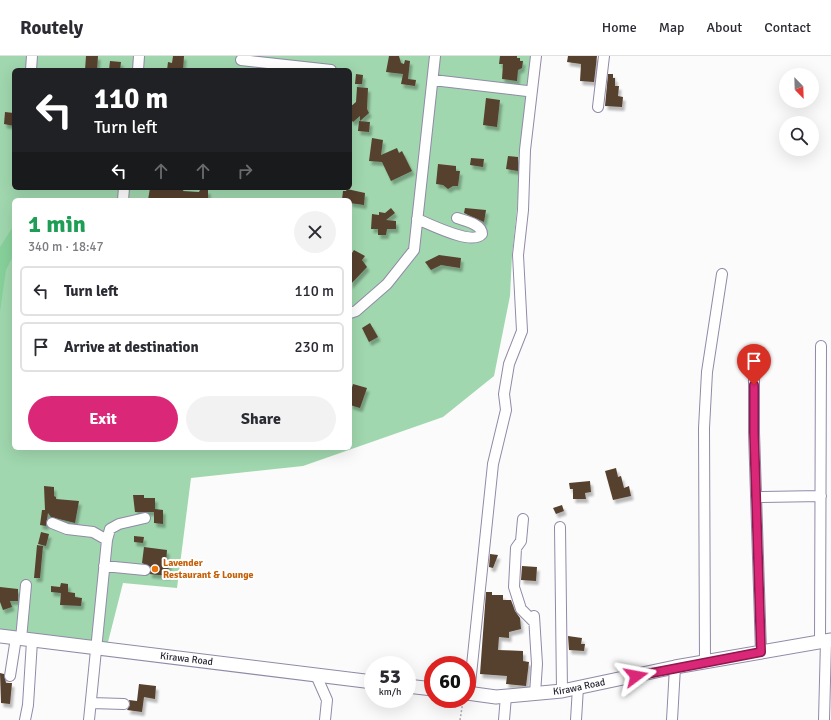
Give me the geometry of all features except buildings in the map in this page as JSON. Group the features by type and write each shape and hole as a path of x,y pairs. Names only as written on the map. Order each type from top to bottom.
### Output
{"main road":[{"name":"Kirawa Road","path":"0,636 364,681"},
{"name":"Kirawa Road","path":"476,695 506,696 562,691 675,667 825,641"}],"street":[{"path":"31,68 32,56"},
{"path":"138,68 139,56"},
{"path":"352,312 356,311 387,284 403,266 414,250 435,56"},
{"path":"471,656 493,464 506,410 504,394 509,364 522,331 518,255 523,210 525,150 536,56"},
{"path":"598,108 604,56"},
{"path":"241,62 308,68"},
{"path":"433,80 527,91"},
{"path":"417,219 468,239 477,238 482,234 481,229 478,226 457,218"},
{"path":"705,663 704,428 707,372 722,274"},
{"path":"821,346 821,496 825,641 824,720"},
{"path":"754,370 754,432 761,652"},
{"path":"756,497 821,496"},
{"path":"89,720 104,566 107,540 110,529 119,524 145,518"},
{"path":"523,519 521,541 516,548 514,587 521,609 534,618 536,664 535,694"},
{"path":"52,523 67,529 93,532 107,540"},
{"path":"560,527 562,691"},
{"path":"104,566 145,570"},
{"path":"25,720 28,705 23,639 26,585"},
{"path":"10,676 23,639"},
{"path":"672,720 675,667"},
{"path":"316,675 327,700 325,720"},
{"path":"576,720 578,687"},
{"path":"504,720 506,696"},
{"path":"91,704 124,704"}],"path":[{"path":"460,720 463,708"}],"green space":[{"path":"0,56 533,56 512,256 510,296 494,376 443,417 352,449 352,198 12,198 12,450 349,450 303,466 191,478 177,588 123,583 107,646 0,632"},
{"path":"12,228 12,258 6,270 0,312 0,247"}],"place":[{"name":"Lavender Restaurant & Lounge","path":"155,569"}],"route":[{"path":"636,676 675,667 705,663 761,652 754,432 754,385"}]}
